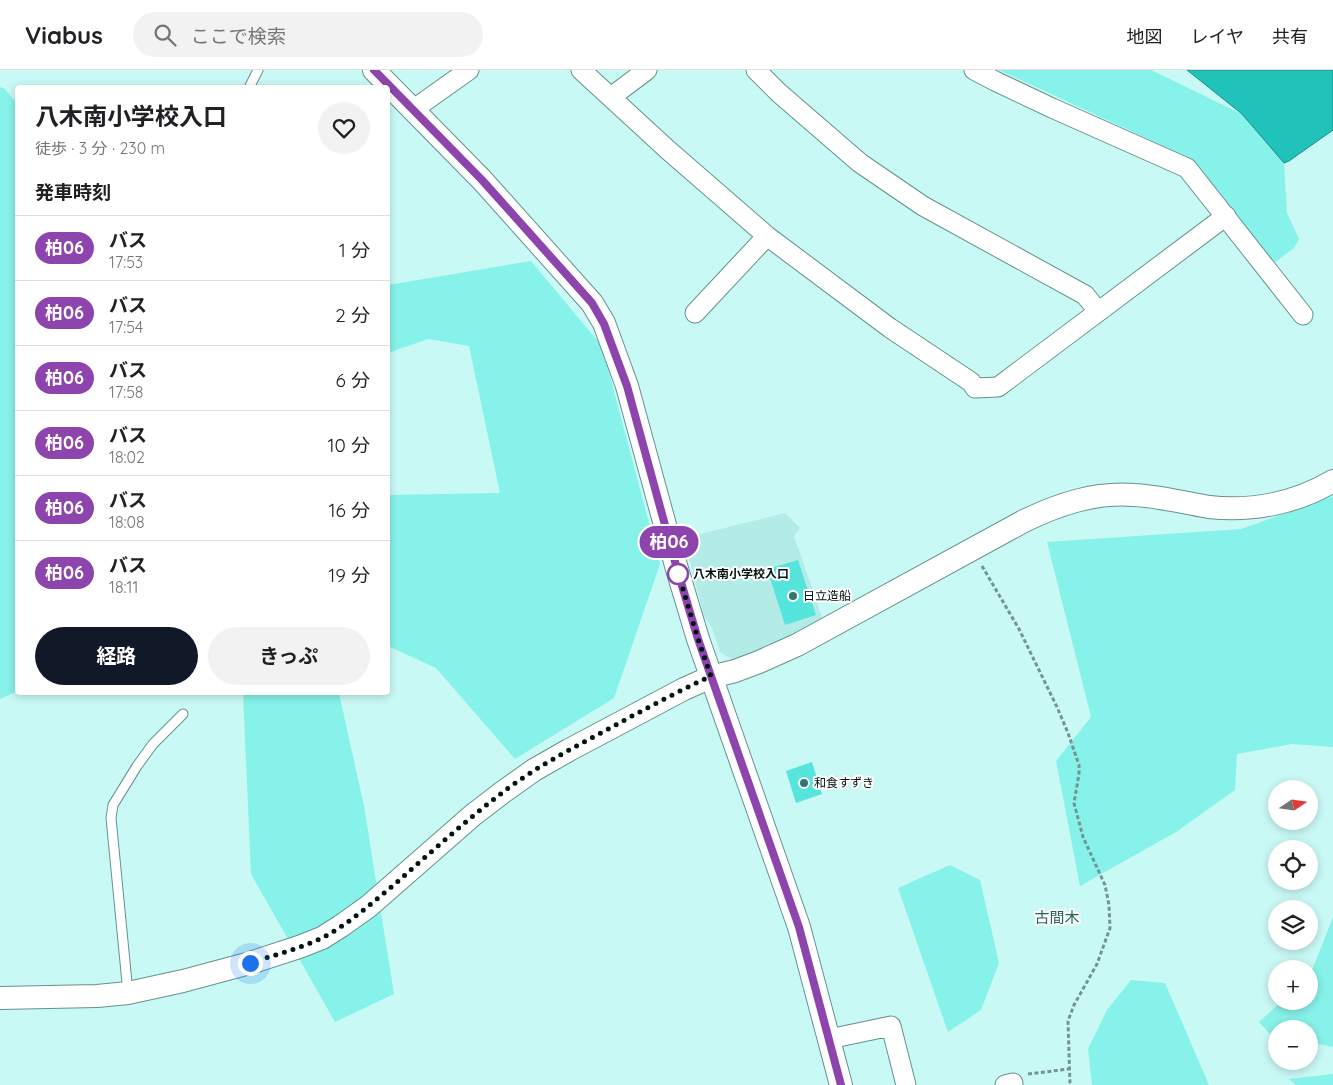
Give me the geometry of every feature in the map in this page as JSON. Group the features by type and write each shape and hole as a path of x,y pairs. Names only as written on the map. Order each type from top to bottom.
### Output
{"street":[{"path":"374,70 389,85"},
{"path":"414,109 469,70"},
{"path":"581,70 668,150 768,236 890,328 971,382 975,388 998,388 1226,216"},
{"path":"610,97 647,70"},
{"path":"756,70 779,93 860,163 923,206 1085,295 1098,311"},
{"path":"974,70 1052,108 1187,168 1302,316"},
{"path":"390,86 482,180 592,303 604,324 627,386 698,639 799,927 841,1085"},
{"path":"696,313 768,236"},
{"path":"0,998 97,996 128,993 250,963 322,938 369,906 473,815 526,776 569,750 711,676 735,671 796,645 1042,512 1057,506 1108,495 1134,495 1210,507 1253,508 1288,500 1314,491 1333,481"},
{"path":"829,1039 891,1026 906,1085"}],"lane":[{"path":"250,85 258,70"},
{"path":"128,993 112,818 113,805 153,744 183,714"}],"path":[{"path":"972,550 1018,628 1068,733 1079,765 1074,803 1083,837 1105,885 1109,905 1110,928 1097,964 1074,1005 1068,1021 1070,1085"},
{"path":"1010,1084 1022,1075 1069,1069"}],"shaded area":[{"path":"999,70 1151,70 1242,114 1284,163 1287,213 1299,239 1294,248 1274,263 1189,158"},
{"path":"1187,70 1333,70 1333,130 1284,163 1242,114"},
{"path":"0,87 5,89 15,101 15,692 0,699"},
{"path":"531,261 602,346 660,564 614,698 515,759 436,668 390,647 390,495 500,493 469,346 428,339 390,352 390,285"},
{"path":"1333,496 1333,747 1292,744 1237,754 1235,790 1176,832 1080,886 1056,761 1091,717 1047,542 1241,529"},
{"path":"785,513 800,528 794,536 823,620 780,642 733,660 720,652 712,628 704,616 684,538"},
{"path":"243,695 339,695 364,806 394,994 335,1022 251,874"},
{"path":"950,865 980,880 999,963 981,1010 948,1032 898,888"},
{"path":"1333,917 1333,1047 1318,1044 1318,1020 1268,1020 1268,1032 1259,1022 1272,1010 1318,1010 1318,960 1316,960"},
{"path":"1131,980 1165,983 1209,1085 1092,1085 1088,1049 1107,1010"},
{"path":"1333,1074 1333,1085 1296,1085 1289,1079"}],"building":[{"name":"日立造船","path":"798,560 816,615 785,625 770,578 774,576 771,568"},
{"name":"和食すずき","path":"812,762 822,794 796,803 786,771"}],"bus line":[{"name":"柏06","path":"374,70 389,85"},
{"name":"柏06","path":"390,86 482,180 592,303 604,324 627,386 656,497 704,659 799,927 841,1085"}],"place":[{"name":"八木南小学校入口","path":"678,574"},
{"name":"日立造船","path":"793,596"},
{"name":"和食すずき","path":"804,783"}],"district":[{"name":"古間木","path":"1057,918"}],"route":[{"path":"250,963 322,938 369,906 473,815 534,770 711,676 704,659 677,569 678,574"}]}
